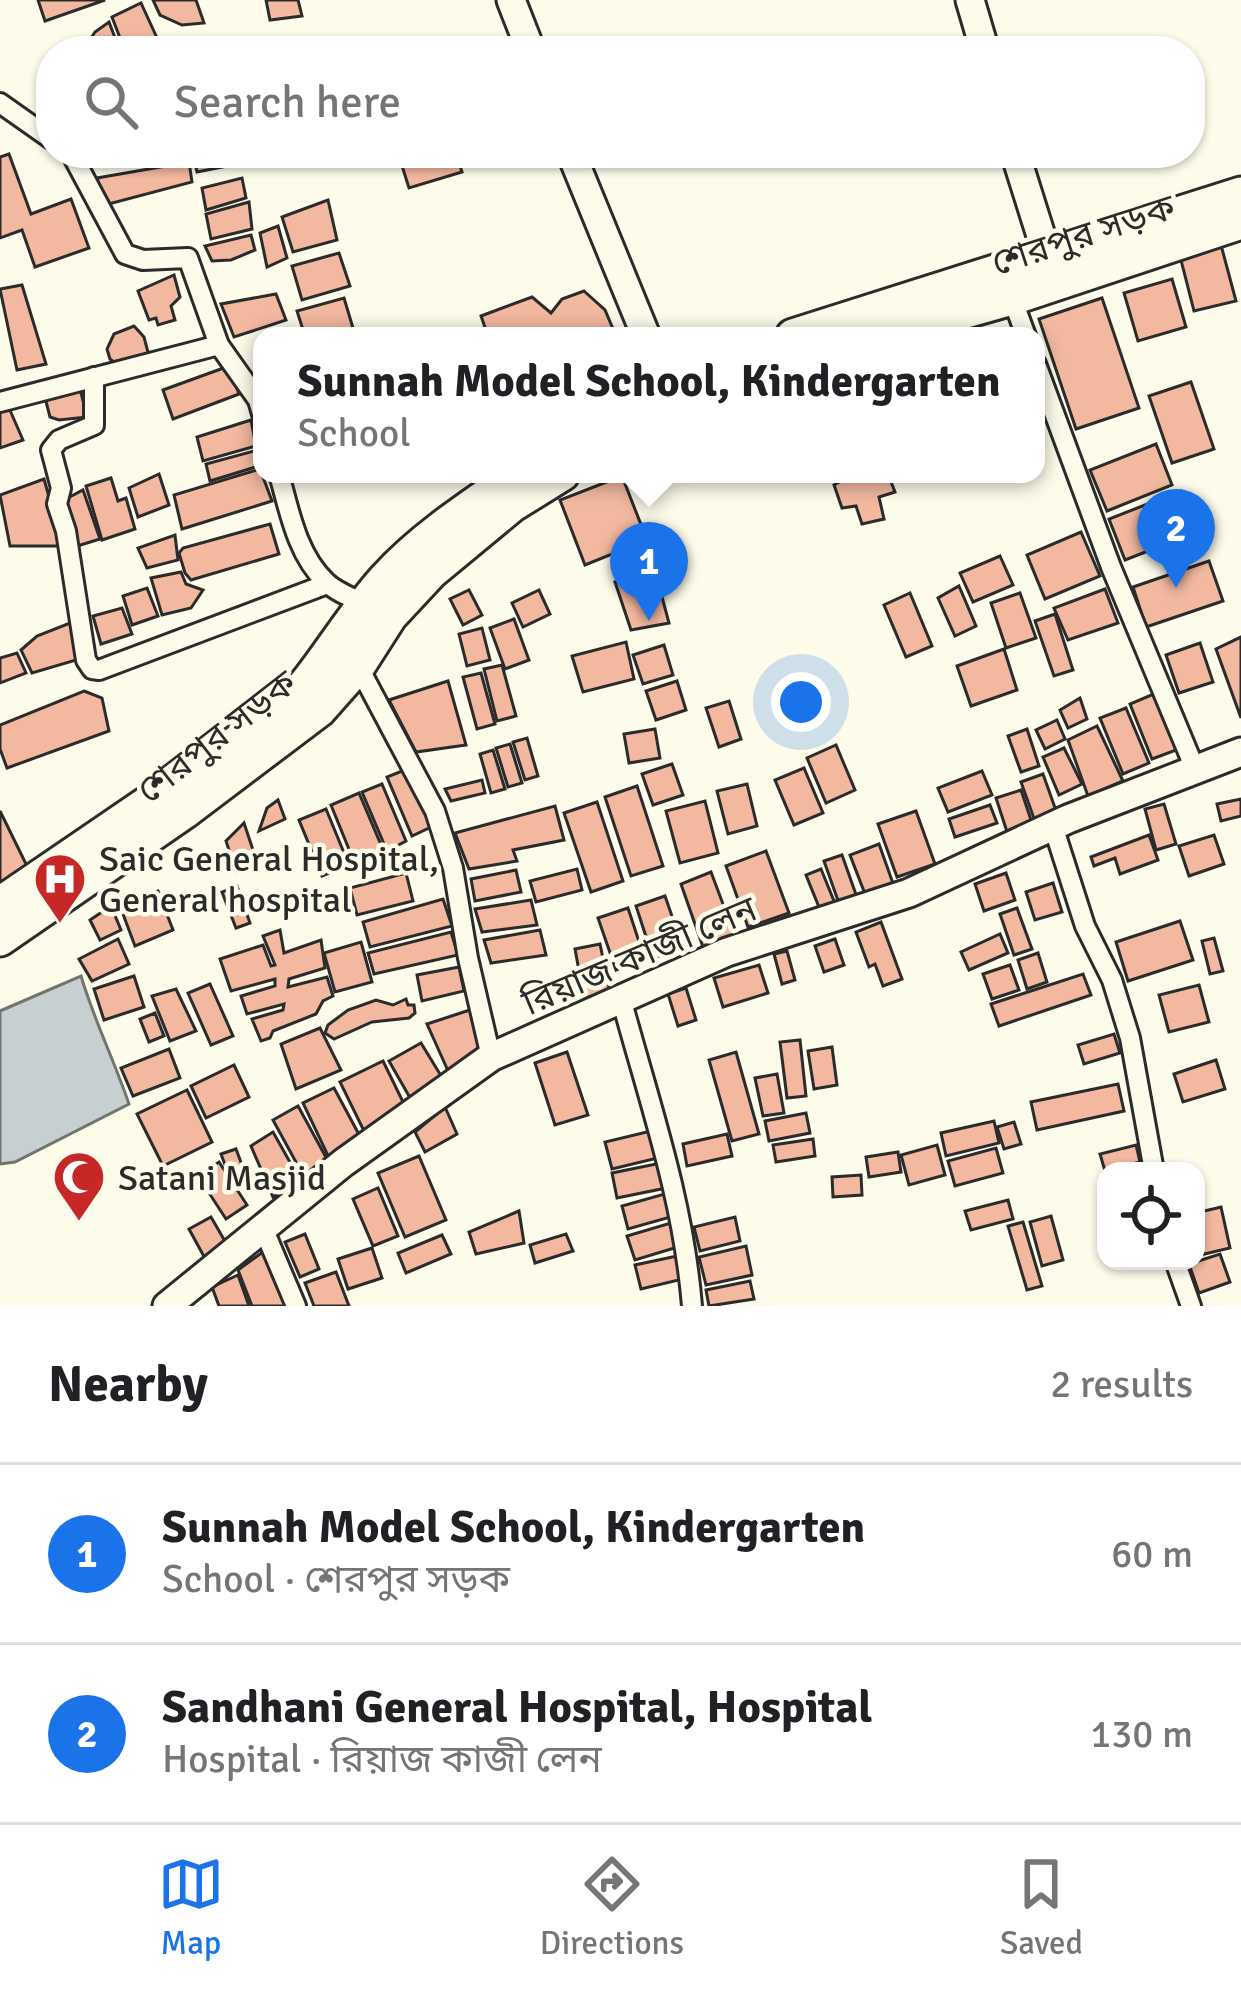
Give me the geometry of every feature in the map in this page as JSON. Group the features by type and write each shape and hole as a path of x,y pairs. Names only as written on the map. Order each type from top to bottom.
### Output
{"highway":[{"name":"শেরপুর সড়ক","path":"910,327 1012,298 1051,269 1241,194"},
{"name":"শেরপুর সড়ক","path":"828,327 1241,222"},
{"name":"শেরপুর সড়ক","path":"0,939 319,710 358,666 377,610 406,558 506,483"},
{"name":"শেরপুর সড়ক","path":"0,904 280,713 377,610 456,547 549,483"}],"street":[{"path":"511,0 525,36"},
{"path":"970,0 981,36"},
{"path":"0,103 36,128"},
{"path":"79,168 124,254 142,260 188,258 219,345 253,393"},
{"path":"577,168 642,327"},
{"path":"1021,168 1051,269"},
{"path":"1012,298 1023,327"},
{"path":"0,402 219,345"},
{"path":"94,377 94,425 59,440 51,450 61,488 57,504 67,531 79,620 92,668 156,650 327,584"},
{"path":"1045,388 1111,567 1195,769"},
{"path":"282,483 308,559 327,584 377,610"},
{"path":"358,666 435,811 453,868 491,1057"},
{"name":"রিয়াজ কাজী লেন","path":"167,1306 343,1162 491,1057 728,952 909,893 1053,826 1241,752"},
{"path":"1053,826 1085,926 1112,980 1130,1038 1152,1162"},
{"path":"621,998 670,1164 692,1306"},
{"path":"264,1230 296,1306"},
{"path":"1178,1270 1191,1306"}],"shaded area":[{"path":"81,976 129,1104 15,1162 0,1164 0,1011"}],"building":[{"path":"38,0 105,0 45,21"},
{"path":"153,0 196,0 204,23 182,25 160,15"},
{"path":"266,0 298,0 302,16 270,20"},
{"path":"141,3 156,36 119,36 112,17"},
{"path":"109,22 114,36 92,36"},
{"path":"9,154 31,214 71,199 89,248 35,267 22,230 0,238 0,157"},
{"path":"154,168 190,168 192,182 105,205 97,178"},
{"path":"403,168 461,168 462,172 409,188"},
{"path":"242,178 246,198 206,210 202,188"},
{"path":"328,200 337,240 293,252 282,217"},
{"path":"249,202 252,229 211,239 206,214"},
{"path":"278,226 287,258 267,267 260,233"},
{"path":"251,235 255,250 231,260 212,261 205,246"},
{"path":"1221,245 1236,301 1194,311 1180,256"},
{"path":"339,253 350,286 302,300 292,266"},
{"path":"174,275 180,297 171,306 175,320 158,325 156,318 149,320 138,291"},
{"path":"1172,279 1186,327 1138,341 1124,293"},
{"path":"22,285 46,364 17,370 0,289"},
{"path":"584,291 605,310 612,327 485,327 481,316 532,297 551,313 562,299"},
{"path":"276,294 286,320 253,327 234,337 221,304"},
{"path":"344,298 353,327 302,327 297,311"},
{"path":"1102,298 1139,408 1076,429 1039,319"},
{"path":"134,326 144,337 149,356 119,366 107,349 114,334"},
{"path":"229,366 239,394 173,419 163,390"},
{"path":"1191,382 1214,449 1172,463 1149,396"},
{"path":"79,385 87,417 50,417 44,394"},
{"path":"9,408 23,440 0,448 0,411"},
{"path":"251,420 253,447 203,461 197,437"},
{"path":"1156,444 1172,485 1107,511 1090,470"},
{"path":"253,451 253,468 210,481 206,464"},
{"path":"253,471 253,483 265,483 272,501 182,529 174,495"},
{"path":"159,474 169,505 138,517 129,488"},
{"path":"111,478 118,501 126,498 135,529 102,540 86,486"},
{"path":"44,479 63,546 10,546 0,495"},
{"path":"604,483 625,483 647,540 585,565 560,500"},
{"path":"892,483 895,492 879,497 884,519 862,524 856,506 842,508 834,485"},
{"path":"83,490 100,539 74,547 64,500"},
{"path":"1181,491 1197,532 1125,560 1109,519"},
{"path":"270,524 279,554 191,580 185,573 179,553 183,548"},
{"path":"1081,532 1100,576 1045,599 1027,555"},
{"path":"175,535 178,560 147,568 138,548"},
{"path":"1000,556 1013,585 973,602 960,573"},
{"path":"1209,561 1223,601 1146,627 1133,587"},
{"path":"654,567 669,623 631,630 615,582"},
{"path":"181,572 186,584 203,590 191,608 162,615 151,578"},
{"path":"959,586 976,626 955,636 938,598"},
{"path":"147,588 158,616 132,625 123,596"},
{"path":"1105,589 1118,623 1068,640 1054,608"},
{"path":"469,590 482,615 463,625 450,599"},
{"path":"539,590 550,614 523,627 512,603"},
{"path":"910,593 932,646 906,657 884,605"},
{"path":"1020,593 1036,638 1006,648 991,603"},
{"path":"122,608 132,634 101,644 93,616"},
{"path":"1055,614 1073,670 1054,676 1035,621"},
{"path":"514,619 529,660 505,669 490,628"},
{"path":"75,621 83,658 32,673 21,650 37,636"},
{"path":"482,628 490,660 467,666 459,634"},
{"path":"1241,637 1241,718 1216,649"},
{"path":"626,642 634,679 583,692 572,656"},
{"path":"1200,643 1213,682 1179,693 1166,655"},
{"path":"664,645 673,675 643,684 633,655"},
{"path":"1004,649 1017,690 971,706 957,666"},
{"path":"17,653 26,673 0,683 0,658"},
{"path":"502,665 516,716 497,721 484,669"},
{"path":"481,673 495,724 477,729 463,677"},
{"path":"448,681 466,745 416,752 389,700"},
{"path":"677,681 686,710 656,720 646,691"},
{"path":"84,691 102,698 109,731 7,768 0,749 0,725"},
{"path":"1156,693 1179,749 1152,759 1130,704"},
{"path":"1080,698 1087,719 1068,728 1060,710"},
{"path":"729,701 741,739 719,747 706,708"},
{"path":"1126,708 1149,763 1123,774 1100,718"},
{"path":"1057,720 1065,739 1045,749 1036,730"},
{"path":"1097,726 1123,781 1088,796 1068,740"},
{"path":"655,729 660,758 629,763 624,734"},
{"path":"1027,729 1039,766 1021,772 1008,736"},
{"path":"527,738 538,776 525,780 513,742"},
{"path":"510,744 522,783 508,787 496,748"},
{"path":"836,745 855,790 826,803 807,758"},
{"path":"1064,748 1082,784 1059,795 1043,757"},
{"path":"493,750 505,789 491,793 480,754"},
{"path":"672,764 683,795 653,805 642,774"},
{"path":"804,768 823,813 794,825 775,780"},
{"path":"407,769 431,827 412,836 387,777"},
{"path":"982,771 992,795 948,812 938,788"},
{"path":"1043,774 1059,819 1037,827 1021,782"},
{"path":"482,780 485,793 451,801 445,789"},
{"path":"382,784 406,841 387,851 362,792"},
{"path":"747,784 757,826 728,834 717,791"},
{"path":"637,786 663,866 631,876 605,797"},
{"path":"1021,790 1035,832 1010,841 996,798"},
{"path":"359,793 384,852 355,864 331,805"},
{"path":"1241,799 1241,816 1221,821 1217,804"},
{"path":"278,800 285,819 259,831 267,808"},
{"path":"705,801 718,853 680,863 666,811"},
{"path":"597,802 623,881 591,892 564,813"},
{"path":"1164,804 1176,844 1156,850 1145,809"},
{"path":"990,805 997,823 955,837 949,819"},
{"path":"555,806 564,840 513,850 517,861 469,869 455,833"},
{"path":"326,809 349,865 322,876 299,820"},
{"path":"0,811 27,866 0,883"},
{"path":"916,811 935,864 897,877 878,824"},
{"path":"244,823 258,865 236,872 226,841"},
{"path":"1149,835 1158,860 1120,874 1115,858 1094,866 1091,857"},
{"path":"1214,835 1224,864 1189,876 1179,846"},
{"path":"879,844 895,889 867,899 850,855"},
{"path":"766,851 789,913 748,927 726,866"},
{"path":"842,855 859,903 841,909 824,861"},
{"path":"577,869 582,890 536,902 530,881"},
{"path":"821,869 836,906 821,912 806,875"},
{"path":"516,870 521,892 475,901 471,879"},
{"path":"711,872 735,936 703,947 681,884"},
{"path":"406,873 413,901 357,915 350,888"},
{"path":"1006,873 1015,900 984,911 975,884"},
{"path":"1053,883 1062,912 1035,920 1026,892"},
{"path":"237,886 250,923 236,928 222,892"},
{"path":"158,891 173,930 135,946 120,906"},
{"path":"665,896 683,948 653,958 636,906"},
{"path":"443,899 452,926 370,947 363,922"},
{"path":"531,900 537,925 482,932 475,909"},
{"path":"111,906 121,930 100,940 90,920"},
{"path":"628,908 645,960 616,970 598,918"},
{"path":"1017,908 1032,949 1014,955 1000,914"},
{"path":"1180,921 1193,960 1128,981 1116,942"},
{"path":"881,922 902,979 883,986 875,964 869,967 856,932"},
{"path":"280,930 284,953 321,940 325,968 289,979 288,987 327,977 333,996 323,1001 316,1014 273,1031 261,1041 252,1019 283,1010 284,1004 247,1014 241,996 275,986 275,979 231,991 220,959 263,945 271,966 275,965 263,936"},
{"path":"540,930 546,955 491,963 484,940"},
{"path":"451,932 458,955 374,974 368,953"},
{"path":"1000,934 1008,953 969,970 961,952"},
{"path":"1214,938 1223,971 1210,974 1202,941"},
{"path":"118,939 129,964 92,981 79,959"},
{"path":"835,939 844,965 824,972 815,946"},
{"path":"361,942 372,982 335,992 324,953"},
{"path":"600,944 610,992 584,998 575,949"},
{"path":"787,951 795,980 782,984 774,954"},
{"path":"1038,953 1047,982 1027,989 1018,960"},
{"path":"759,965 768,993 723,1007 714,978"},
{"path":"1010,965 1019,990 992,999 983,974"},
{"path":"459,967 464,991 422,1001 417,975"},
{"path":"1083,974 1091,995 999,1026 991,1004"},
{"path":"134,976 144,1007 104,1020 94,989"},
{"path":"210,984 233,1036 211,1045 188,993"},
{"path":"1199,985 1209,1022 1169,1032 1159,995"},
{"path":"686,988 696,1020 678,1026 668,994"},
{"path":"176,989 196,1031 170,1041 152,996"},
{"path":"406,999 414,1005 415,1013 409,1018 372,1022 334,1039 325,1033 348,1010 376,1000 393,1005"},
{"path":"473,1009 489,1053 449,1073 427,1024"},
{"path":"155,1013 164,1036 149,1042 140,1019"},
{"path":"320,1028 341,1070 296,1089 281,1044"},
{"path":"1114,1034 1120,1053 1084,1064 1078,1045"},
{"path":"800,1040 806,1096 787,1098 780,1042"},
{"path":"421,1043 446,1084 413,1103 389,1061"},
{"path":"832,1047 837,1085 814,1089 808,1051"},
{"path":"169,1049 180,1078 133,1096 121,1068"},
{"path":"567,1052 588,1115 555,1125 535,1063"},
{"path":"736,1052 759,1134 732,1141 709,1060"},
{"path":"1216,1060 1225,1089 1183,1102 1174,1074"},
{"path":"383,1061 407,1110 364,1131 340,1082"},
{"path":"234,1065 249,1097 206,1118 191,1086"},
{"path":"777,1074 784,1113 763,1116 755,1078"},
{"path":"1118,1084 1124,1111 1037,1130 1031,1102"},
{"path":"334,1088 363,1142 330,1160 303,1103"},
{"path":"187,1090 212,1142 163,1166 137,1114"},
{"path":"298,1106 328,1161 303,1175 273,1120"},
{"path":"445,1107 457,1134 425,1152 415,1132"},
{"path":"806,1113 810,1133 769,1141 765,1121"},
{"path":"994,1121 999,1143 946,1156 941,1133"},
{"path":"1014,1122 1021,1144 1004,1149 997,1127"},
{"path":"655,1130 662,1157 612,1169 605,1142"},
{"path":"273,1132 300,1180 273,1197 251,1146"},
{"path":"727,1134 732,1156 687,1166 683,1144"},
{"path":"813,1139 815,1156 776,1162 773,1145"},
{"path":"937,1145 945,1175 909,1185 901,1155"},
{"path":"1136,1145 1140,1162 1102,1162 1100,1154"},
{"path":"996,1148 1003,1173 955,1186 948,1161"},
{"path":"236,1149 245,1173 230,1178 221,1154"},
{"path":"898,1152 901,1172 869,1177 866,1157"},
{"path":"419,1156 446,1220 405,1237 378,1173"},
{"path":"219,1162 247,1205 226,1219 198,1176"},
{"path":"661,1163 666,1188 617,1198 612,1173"},
{"path":"861,1175 862,1195 833,1197 832,1177"},
{"path":"378,1188 398,1236 373,1246 353,1199"},
{"path":"668,1193 674,1216 628,1229 622,1206"},
{"path":"1008,1200 1013,1219 971,1230 965,1211"},
{"path":"1221,1207 1230,1248 1205,1254 1205,1211"},
{"path":"519,1211 524,1243 476,1254 469,1232"},
{"path":"1051,1216 1063,1260 1042,1266 1030,1222"},
{"path":"211,1217 230,1250 207,1262 189,1229"},
{"path":"735,1217 740,1241 700,1251 694,1227"},
{"path":"674,1222 681,1246 635,1260 627,1236"},
{"path":"1023,1222 1042,1286 1027,1290 1008,1226"},
{"path":"305,1234 319,1269 300,1277 285,1242"},
{"path":"566,1234 573,1251 535,1263 530,1245"},
{"path":"442,1235 451,1254 406,1273 398,1253"},
{"path":"746,1246 752,1275 706,1285 699,1257"},
{"path":"372,1248 382,1278 348,1289 338,1259"},
{"path":"267,1249 292,1306 252,1306 238,1270"},
{"path":"1220,1254 1230,1282 1199,1293 1191,1270 1205,1270 1205,1259"},
{"path":"677,1256 683,1279 641,1289 635,1265"},
{"path":"336,1272 349,1306 314,1306 305,1283"},
{"path":"238,1275 249,1306 219,1306 212,1287"},
{"path":"750,1281 754,1299 709,1306 706,1290"}],"place":[{"name":"Sandhani General Hospital, Hospital","path":"1176,588"},
{"name":"Sunnah Model School, Kindergarten","path":"649,621"},
{"name":"Saic General Hospital, General hospital","path":"60,925"},
{"name":"Satani Masjid","path":"79,1223"}]}
